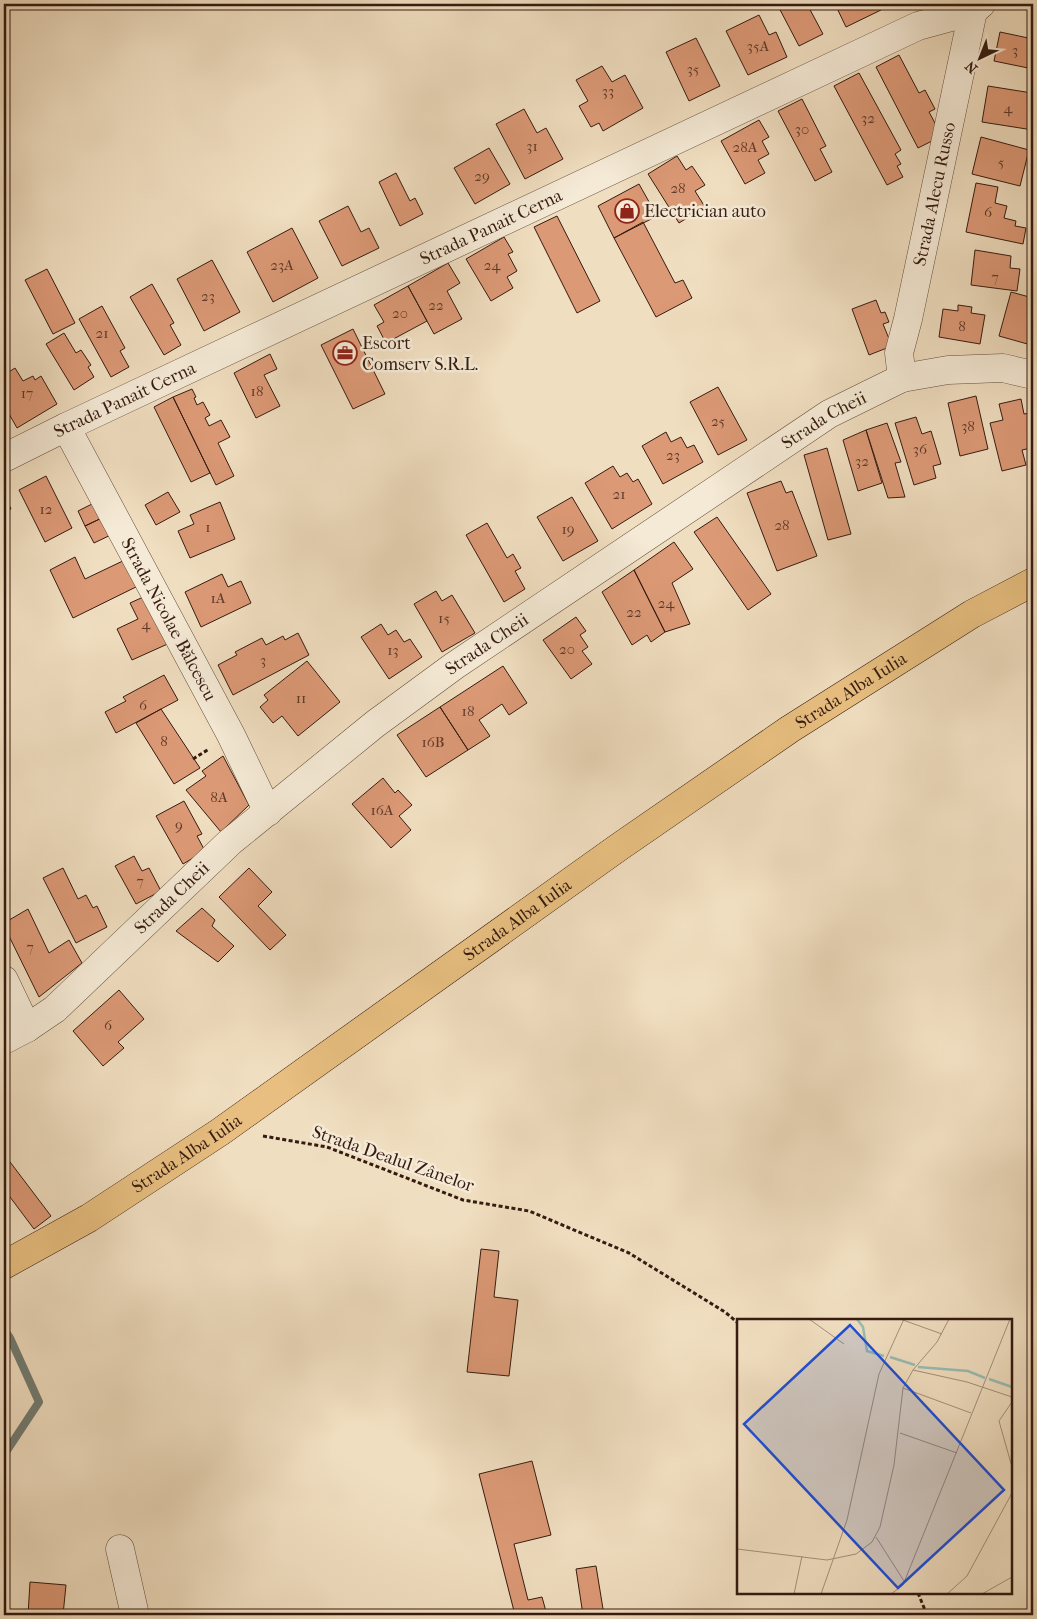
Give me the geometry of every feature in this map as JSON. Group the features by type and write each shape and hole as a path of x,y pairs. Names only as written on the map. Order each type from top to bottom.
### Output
{"main road":[{"name":"Strada Alba Iulia","path":"4,1265 89,1218 220,1132 619,847 790,729 972,614 1033,582"}],"street":[{"name":"Strada Alecu Russo","path":"902,378 899,353 977,7"},
{"name":"Strada Panait Cerna","path":"4,458 66,427 918,26 977,7"},
{"name":"Strada Cheii","path":"16,1034 55,1009 230,842 375,724 454,666 830,414 902,378 958,369 1003,368 1033,375"},
{"name":"Strada Nicolae Bălcescu","path":"66,427 231,736 268,812"},
{"path":"4,980 16,1034"},
{"path":"120,1549 135,1615"}],"path":[{"name":"Strada Dealul Zânelor","path":"220,1132 280,1138 327,1147 463,1200 529,1211 629,1253 725,1312 737,1323"},
{"path":"918,1594 926,1615"}],"building":[{"path":"777,4 807,4 823,34 799,46"},
{"path":"835,4 878,4 881,10 846,27"},
{"path":"759,15 769,35 776,32 787,57 748,75 726,31"},
{"path":"1000,32 1033,39 1033,69 994,61"},
{"path":"696,38 720,86 689,101 666,52"},
{"path":"899,55 919,93 925,90 935,109 929,112 942,136 918,148 876,67"},
{"path":"602,66 612,82 625,75 643,108 603,131 599,123 591,127 579,106 588,101 576,80"},
{"path":"859,73 901,150 895,154 901,164 897,166 903,177 887,185 834,86"},
{"path":"988,86 1032,93 1029,108 1033,108 1033,130 982,122"},
{"path":"802,99 826,146 820,149 832,172 815,181 778,111"},
{"path":"524,109 537,133 546,128 563,159 525,179 496,124"},
{"path":"759,120 769,137 762,141 769,154 758,160 765,173 745,184 721,141"},
{"path":"981,137 1029,150 1020,186 972,174"},
{"path":"489,148 510,184 475,204 454,168"},
{"path":"677,156 686,170 692,166 705,185 695,191 705,207 679,223 648,174"},
{"path":"396,173 410,201 415,198 423,214 400,226 379,182"},
{"path":"976,183 998,187 995,203 1007,206 1004,218 1016,221 1015,226 1026,228 1023,244 966,232"},
{"name":"Electrician auto","path":"639,184 657,216 614,238 598,206"},
{"path":"348,206 361,232 369,228 379,248 342,266 319,221"},
{"path":"557,216 600,301 577,313 534,227"},
{"path":"643,222 675,283 683,280 692,298 656,317 614,238"},
{"path":"292,228 318,278 273,302 247,252"},
{"path":"504,237 513,252 508,254 517,271 507,277 513,288 491,301 466,259"},
{"path":"975,250 1011,256 1010,268 1020,269 1017,291 971,285"},
{"path":"212,260 240,312 204,331 177,279"},
{"path":"448,263 460,283 447,291 462,319 434,334 408,286"},
{"path":"47,269 75,323 53,334 25,280"},
{"path":"152,284 174,323 170,325 181,345 164,355 130,297"},
{"path":"408,286 427,321 386,343 377,326 384,322 374,305"},
{"path":"1011,292 1033,298 1033,336 1031,345 999,336"},
{"path":"876,300 881,313 885,312 889,322 883,324 892,346 869,355 852,309"},
{"path":"958,305 972,307 971,313 985,315 980,344 939,337 943,309 958,311"},
{"path":"102,306 125,348 120,351 129,367 111,377 79,319"},
{"path":"353,329 385,394 353,409 321,345"},
{"path":"64,333 76,353 81,350 91,365 88,367 94,377 74,390 46,344"},
{"path":"270,354 277,369 264,375 280,406 256,418 234,373"},
{"path":"15,368 23,381 33,376 35,380 41,376 57,404 17,428 4,405 4,375"},
{"path":"718,387 747,440 718,455 690,402"},
{"path":"192,389 197,405 203,402 210,415 205,418 209,426 221,420 230,437 218,443 234,476 216,485 173,397"},
{"path":"976,396 988,449 960,456 948,403"},
{"path":"173,397 210,473 191,482 154,407"},
{"path":"1021,399 1024,414 1030,413 1033,425 1033,438 1028,439 1031,448 1022,450 1026,465 1002,471 990,423 1003,420 999,404"},
{"path":"916,417 922,434 931,431 941,464 933,466 936,478 914,485 895,423"},
{"path":"887,423 901,462 895,463 905,497 888,498 866,430"},
{"path":"866,430 882,483 858,491 843,440"},
{"path":"666,432 671,442 681,437 687,448 694,445 703,462 663,484 642,446"},
{"path":"827,448 851,534 828,540 804,455"},
{"path":"613,466 620,477 627,473 633,482 638,479 652,504 612,529 585,483"},
{"path":"46,476 72,528 45,542 19,490"},
{"path":"781,481 786,493 792,491 817,556 777,571 747,493"},
{"path":"168,492 180,512 156,525 145,505"},
{"path":"4,494 11,509 4,512"},
{"path":"572,497 598,541 563,561 537,517"},
{"path":"100,500 108,515 85,526 78,511"},
{"path":"220,502 235,539 190,558 178,531 194,524 190,515"},
{"path":"108,515 117,532 94,543 85,526"},
{"path":"717,517 771,594 748,610 694,532"},
{"path":"487,523 507,558 513,554 521,568 515,571 525,589 504,602 466,535"},
{"path":"674,542 693,569 672,583 690,624 665,632 634,570"},
{"path":"75,557 85,579 129,558 142,584 73,618 50,570"},
{"path":"634,570 665,632 651,642 647,635 632,645 602,592"},
{"path":"222,574 228,587 241,581 251,603 201,627 185,592"},
{"path":"436,591 442,601 452,595 475,633 442,652 414,604"},
{"path":"150,594 172,642 132,660 117,629 138,619 130,603"},
{"path":"576,617 586,631 580,635 588,647 582,651 592,664 571,679 543,640"},
{"path":"381,624 388,635 396,630 404,642 410,639 422,657 389,679 361,637"},
{"path":"298,633 309,655 233,695 218,665 237,655 235,652 262,638 266,645 283,636 285,640"},
{"path":"307,661 340,702 298,736 282,716 273,723 260,707 268,700 264,695"},
{"path":"503,666 527,703 509,715 502,704 479,720 490,736 468,750 440,707"},
{"path":"164,675 178,700 116,733 105,712 126,701 123,697"},
{"path":"440,707 468,750 426,777 397,735"},
{"path":"161,709 200,768 174,784 136,723"},
{"path":"223,756 249,805 221,832 186,790 206,776 202,771"},
{"path":"383,778 395,793 398,790 412,805 399,816 411,830 391,848 352,804"},
{"path":"184,801 202,834 197,836 205,851 183,864 156,816"},
{"path":"134,856 142,871 149,868 161,891 136,904 115,866"},
{"path":"63,868 78,899 86,895 93,908 97,906 107,927 76,943 43,878"},
{"path":"249,868 272,892 258,906 286,935 270,950 219,897"},
{"path":"202,908 215,920 212,926 234,946 218,962 176,931"},
{"path":"28,909 49,953 69,940 82,963 39,997 4,926 4,923"},
{"path":"119,990 144,1019 118,1042 124,1048 103,1066 73,1031"},
{"path":"4,1154 51,1216 34,1229 4,1189"},
{"path":"481,1249 499,1251 494,1297 518,1300 509,1376 467,1372"},
{"path":"532,1461 551,1535 514,1544 528,1600 542,1597 547,1615 515,1615 479,1474"},
{"path":"596,1566 604,1615 583,1615 576,1569"},
{"path":"30,1582 66,1585 63,1615 28,1615"}],"waterway":[{"path":"4,1329 10,1338 39,1402 4,1455"}],"place":[{"name":"Electrician auto","path":"627,211"},
{"name":"Escort Comserv S.R.L.","path":"345,353"}]}
